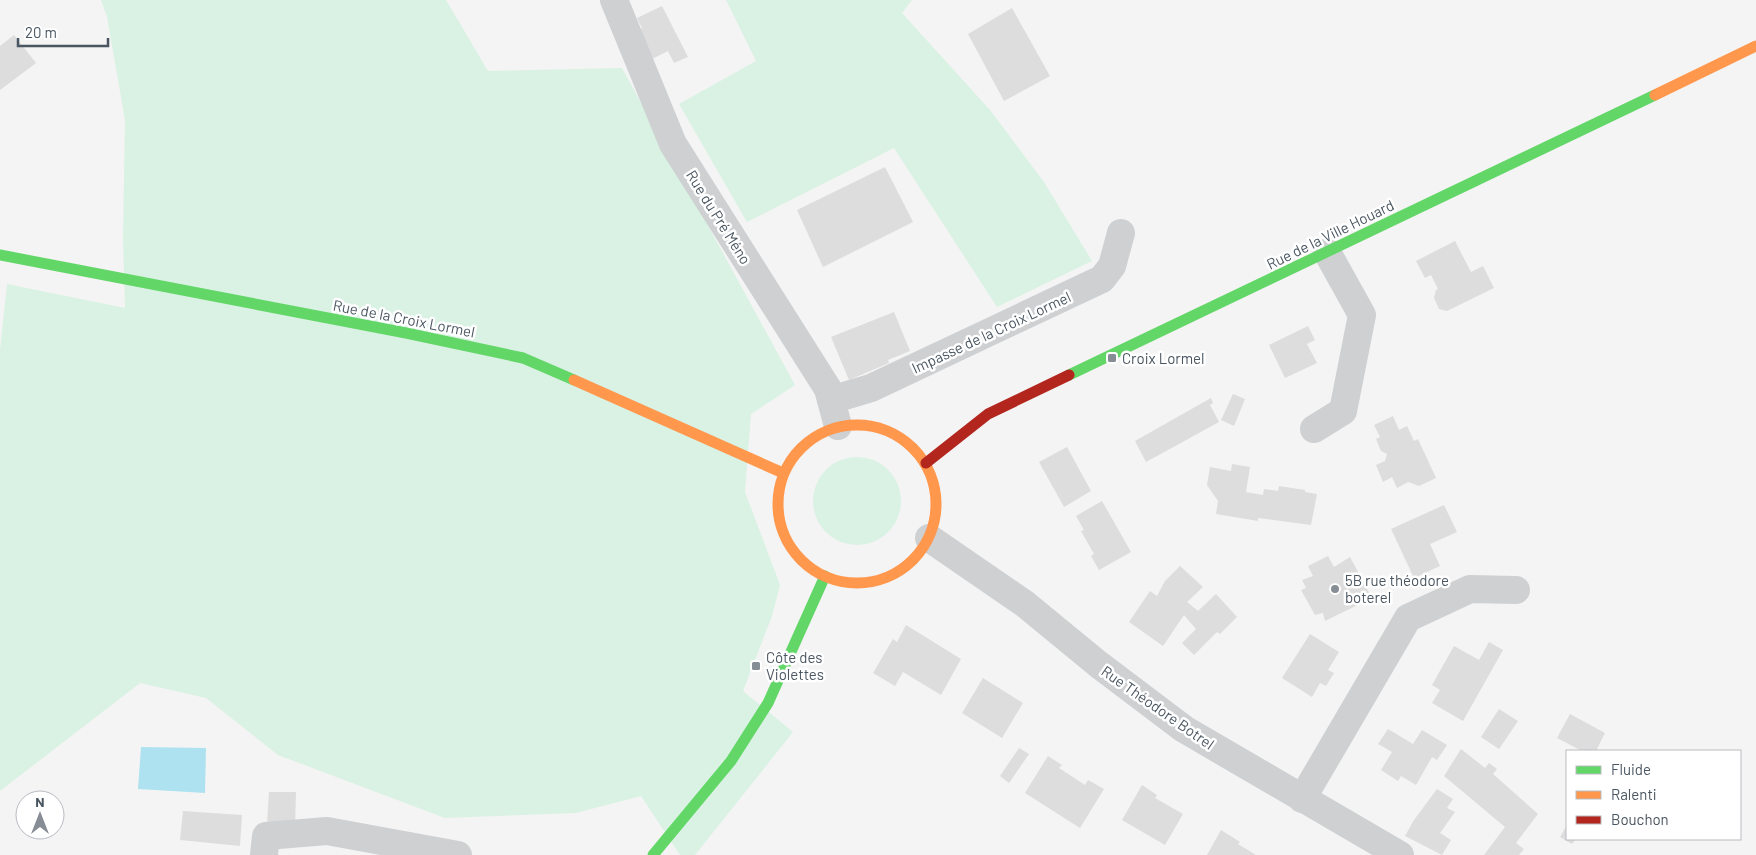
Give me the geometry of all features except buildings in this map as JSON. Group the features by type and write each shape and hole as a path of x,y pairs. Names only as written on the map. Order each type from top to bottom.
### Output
{"street":[{"name":"Rue du Pré Méno","path":"614,0 673,144 828,389 838,426"},
{"name":"Rue de la Ville Houard","path":"926,463 988,414 1756,46"},
{"name":"Impasse de la Croix Lormel","path":"831,400 871,388 1102,279 1112,266 1121,233"},
{"path":"1314,429 1344,411 1362,315 1326,252"},
{"name":"Rue de la Croix Lormel","path":"0,255 406,333 523,358 620,399 783,473"},
{"path":"860,424 886,429 909,443 926,463 935,487 936,504 936,513 929,538 915,559 894,574 870,582 844,582 820,574 799,559 786,541 778,520 777,504 783,473 796,451 815,435 838,426 860,424"},
{"name":"Rue Théodore Botrel","path":"929,538 1025,604 1098,664 1184,729 1400,855"},
{"path":"653,855 731,761 768,703 825,576"},
{"path":"1302,799 1408,618 1470,590 1516,590"},
{"path":"264,855 266,836 327,831 458,855"}],"green space":[{"path":"101,0 446,0 488,71 622,68 795,385 751,414 745,492 780,585 772,616 743,691 793,732 695,855 680,855 641,796 576,813 445,818 278,755 206,698 140,683 0,791 0,350 7,284 125,308 123,239 125,120 107,17"},
{"path":"726,0 912,0 902,13 990,110 1044,182 1092,261 997,307 894,148 747,222 679,104 756,61"},
{"path":"857,457 874,461 888,470 897,484 901,501 897,518 888,532 874,541 857,545 840,541 826,532 817,518 813,501 817,484 826,470 840,461"}],"water":[{"path":"141,747 206,748 205,793 138,789"}],"traffic: fast":[{"path":"1069,375 1655,95"},
{"path":"0,255 406,333 523,358 574,380"},
{"path":"653,855 731,761 768,703 825,576"}],"traffic: slow":[{"path":"1655,95 1756,46"},
{"path":"574,380 783,473"},
{"path":"865,425 880,428 894,434 913,448 923,460 933,481 936,504 933,527 923,548 913,560 901,570 880,580 865,583 849,583 834,580 813,570 791,548 779,520 778,496 781,481 791,460 813,438 841,426 865,425"}],"traffic: jam":[{"path":"926,463 988,414 1069,375"}],"place":[{"name":"Croix Lormel","path":"1112,358"},
{"name":"5B rue théodore boterel","path":"1335,589"},
{"name":"Côte des Violettes","path":"756,666"}]}
